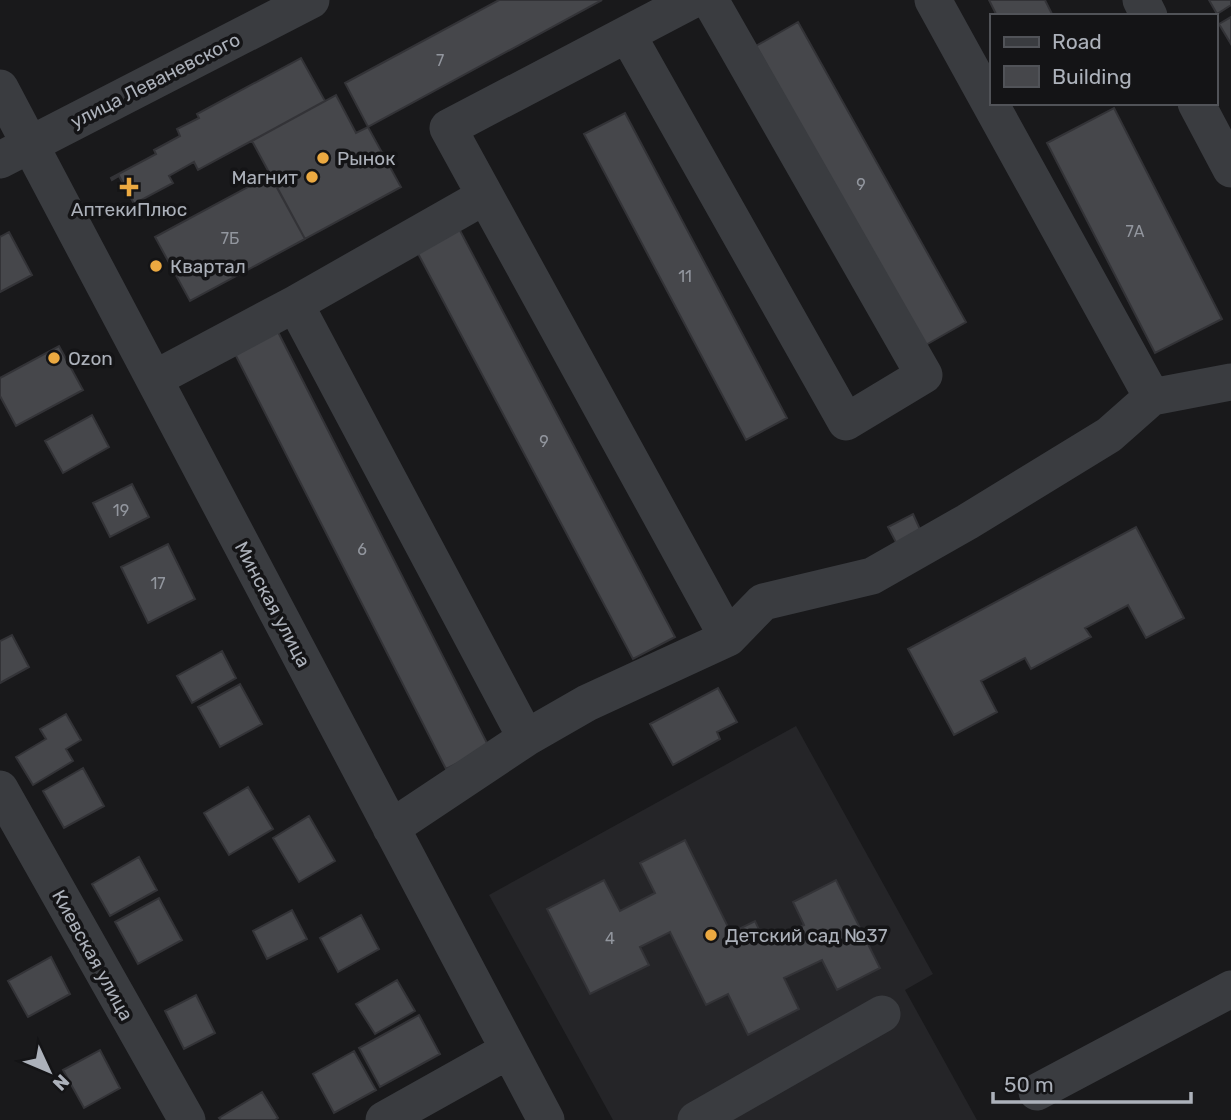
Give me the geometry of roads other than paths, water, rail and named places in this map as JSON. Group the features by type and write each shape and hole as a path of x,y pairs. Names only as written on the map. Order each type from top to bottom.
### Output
{"street":[{"name":"улица Леваневского","path":"15,152 311,0"},
{"path":"692,0 447,128 728,638"},
{"path":"627,34 846,422 923,375 710,0"},
{"path":"933,0 990,103"},
{"name":"Минская улица","path":"0,88 15,152 154,379 546,1120"},
{"path":"991,105 1152,397"},
{"path":"1197,105 1231,169"},
{"path":"154,379 295,304 485,196"},
{"path":"295,304 526,738"},
{"path":"391,828 526,738 587,703 728,638 763,603 872,576 967,523 1109,435 1152,397 1231,382"},
{"name":"Киевская улица","path":"0,789 187,1120"},
{"path":"1037,1092 1231,989"},
{"path":"696,1120 883,1014"},
{"path":"384,1120 509,1050"}],"place":[{"name":"Рынок","path":"323,158"},
{"name":"Магнит","path":"312,177"},
{"name":"АптекиПлюс","path":"129,187"},
{"name":"Квартал","path":"156,266"},
{"name":"Ozon","path":"54,358"},
{"name":"Детский сад №37","path":"711,935"}]}
